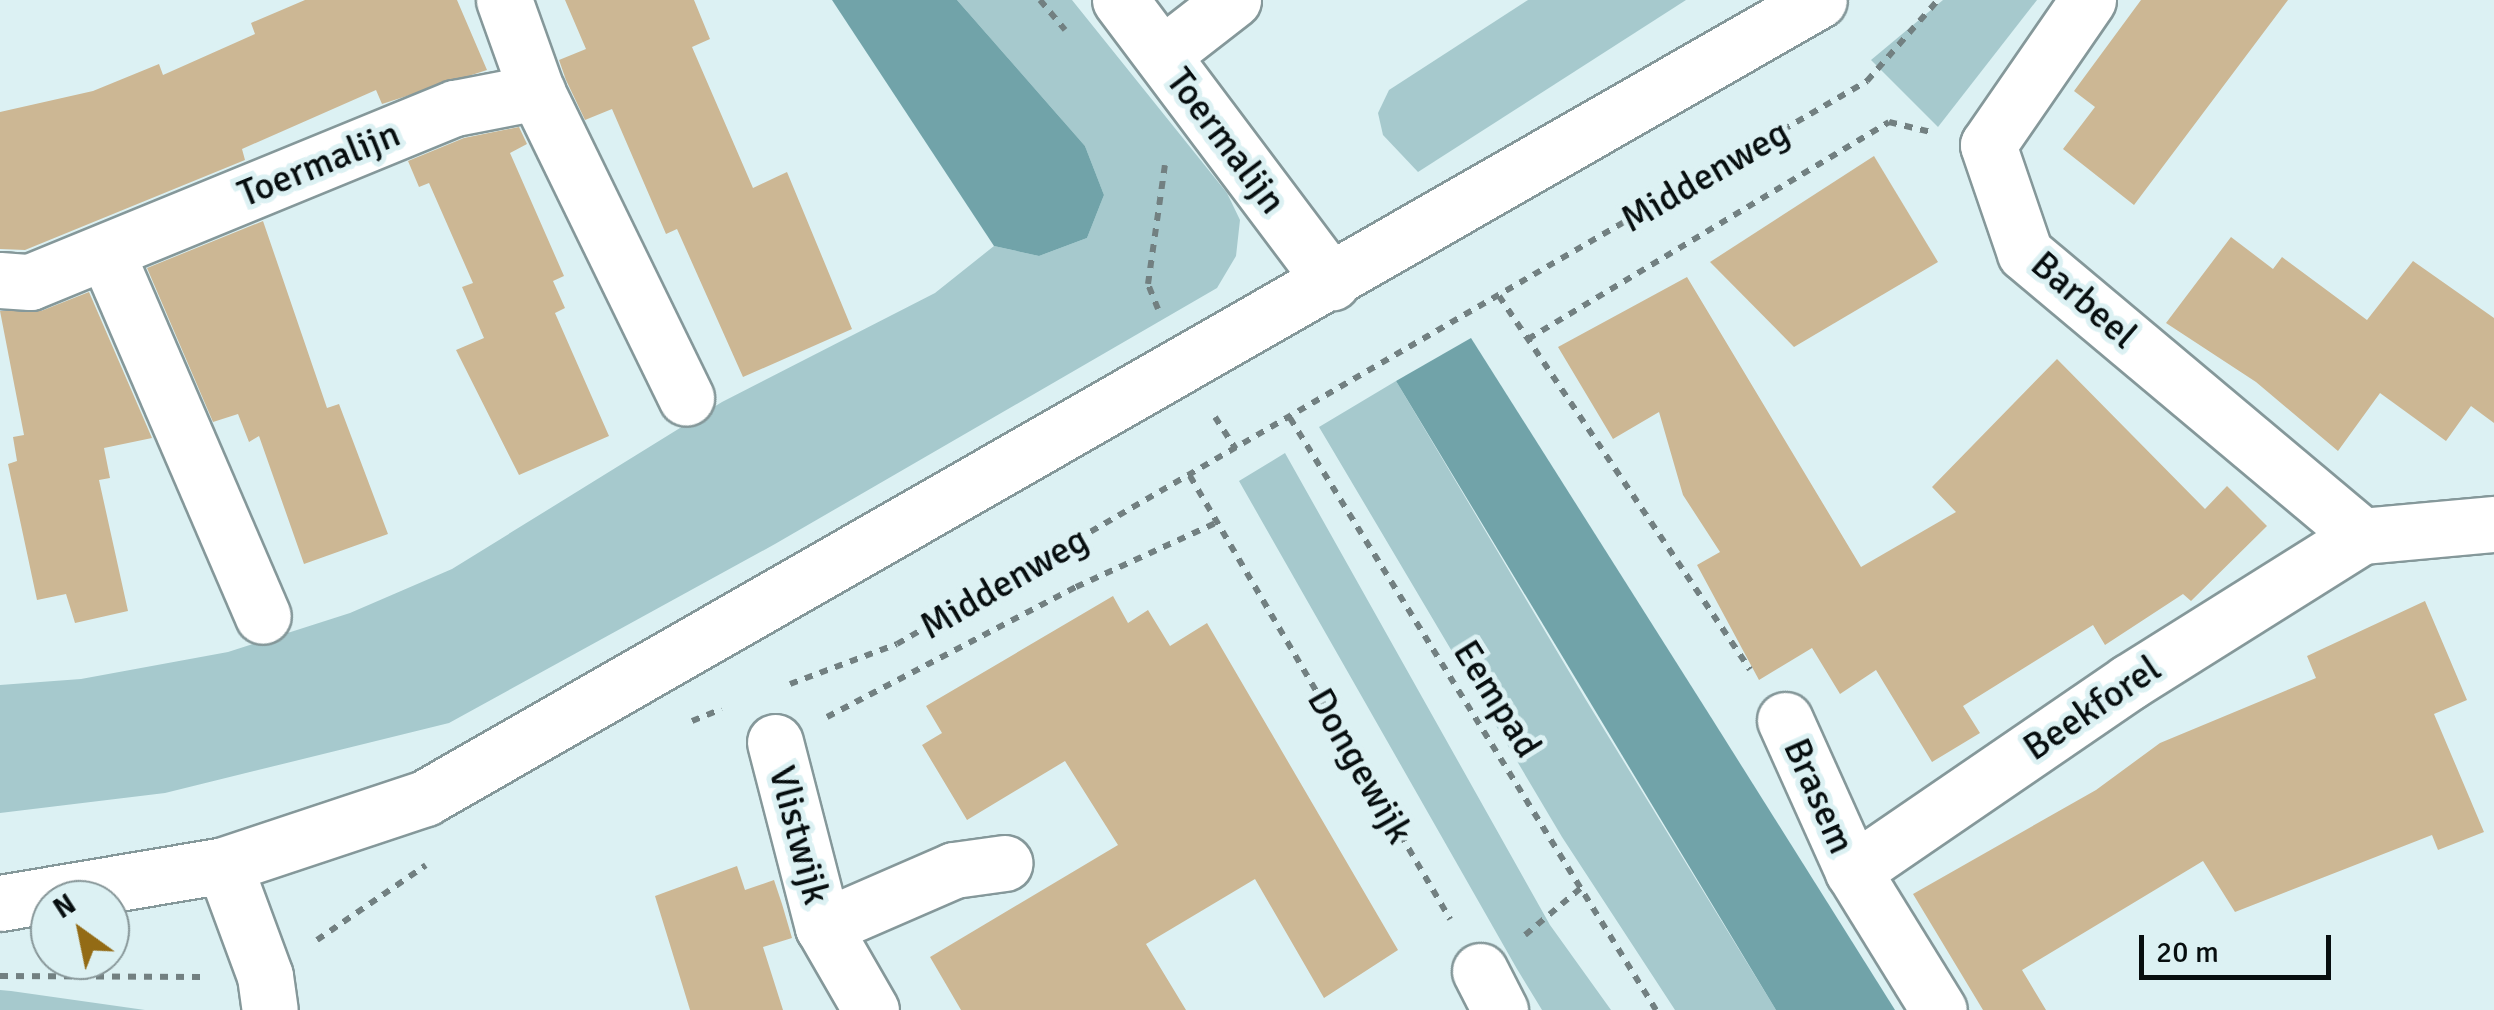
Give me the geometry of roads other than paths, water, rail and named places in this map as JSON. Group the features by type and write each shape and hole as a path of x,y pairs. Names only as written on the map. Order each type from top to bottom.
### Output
{"street":[{"path":"504,0 537,92 686,398"},
{"name":"Toermalijn","path":"1120,0 1332,282"},
{"path":"1162,55 1233,0"},
{"path":"0,903 224,865 425,798 1819,0"},
{"name":"Barbeel","path":"2088,0 1988,145 2026,253 2362,536"},
{"name":"Toermalijn","path":"0,280 30,282 456,108 537,92"},
{"path":"106,252 263,616"},
{"name":"Beekforel","path":"1853,872 2129,682 2362,536 2494,524"},
{"name":"Vlistwijk","path":"774,716 823,927 871,1010"},
{"name":"Brasem","path":"1784,720 1853,872"},
{"name":"Vlistwijk","path":"823,927 954,870 1005,862"},
{"path":"224,865 267,993"},
{"path":"1853,872 1939,1010"}]}
